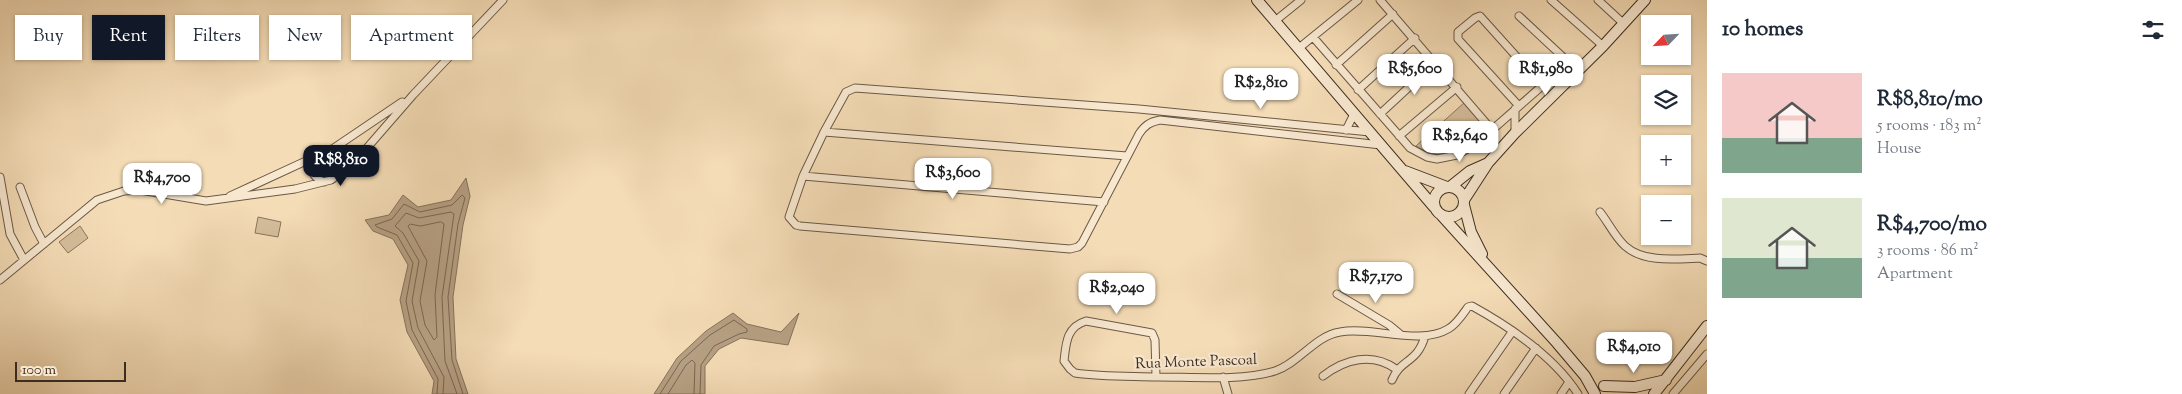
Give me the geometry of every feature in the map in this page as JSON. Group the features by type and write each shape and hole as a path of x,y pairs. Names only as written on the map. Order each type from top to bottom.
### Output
{"street":[{"path":"0,280 97,200 124,191 140,190 206,201 296,189 331,180 346,170 413,95 503,0"},
{"path":"1257,0 1434,207 1585,376 1595,394"},
{"path":"1275,21 1301,0"},
{"path":"1298,48 1358,0"},
{"path":"1380,0 1492,130"},
{"path":"1551,0 1603,46"},
{"path":"1598,0 1624,24"},
{"path":"1442,216 1451,218 1456,216 1488,163 1515,133 1603,46 1645,0"},
{"path":"1336,64 1393,14"},
{"path":"1515,133 1517,107 1458,39 1458,32 1479,16 1542,85"},
{"path":"1519,16 1578,70"},
{"path":"1313,37 1399,136 1418,154 1427,157 1443,158 1457,156 1468,149 1559,71"},
{"path":"1358,90 1414,38"},
{"path":"1380,114 1435,62"},
{"path":"1399,136 1456,87"},
{"path":"1370,132 1150,111 855,88 846,92 824,132 803,176 789,217 796,225 800,226 1070,248 1080,246 1143,127 1148,123 1160,120 1381,145"},
{"path":"223,199 334,148 413,95"},
{"path":"1148,123 1150,111"},
{"path":"1346,130 1354,114"},
{"path":"824,132 1127,156"},
{"path":"334,148 343,149 346,153 349,159 346,170"},
{"path":"315,157 310,167 312,173 324,182"},
{"path":"1434,207 1436,194 1470,171 1488,163"},
{"path":"1404,171 1461,192 1470,232 1486,264"},
{"path":"803,176 1104,202"},
{"path":"0,177 10,234 24,260"},
{"path":"20,188 35,227 44,244"},
{"path":"1600,212 1624,245 1635,253 1648,257 1700,258 1707,261"},
{"path":"1337,294 1389,324 1401,334"},
{"name":"Rua Monte Pascoal","path":"1156,376 1155,340 1152,333 1092,322 1082,323 1072,329 1066,341 1064,361 1070,369 1078,373 1156,376 1223,377 1276,370 1328,336 1339,332 1358,331 1424,336 1450,328 1470,306 1536,348 1557,367 1578,394"},
{"path":"1654,394 1706,329"},
{"path":"1469,394 1512,332"},
{"path":"1392,380 1396,370 1416,355 1424,336"},
{"path":"1504,394 1536,348"},
{"path":"1673,394 1707,354"},
{"path":"1323,376 1336,366 1351,360 1378,362 1390,365 1396,370"},
{"path":"1585,376 1622,394"},
{"path":"1223,377 1228,394"},
{"path":"1604,386 1635,387 1666,380"},
{"path":"1561,394 1570,382"}],"shaded area":[{"path":"1465,102 1488,129 1455,153 1437,155 1416,146"},
{"path":"258,217 281,222 278,237 255,233"},
{"path":"80,226 88,238 68,253 59,242"}],"water":[{"path":"466,178 470,196 463,225 453,297 456,359 468,394 432,394 434,381 407,332 400,300 408,265 393,239 373,231 365,220 389,215 403,195 418,207 451,200"},
{"path":"733,313 747,324 781,332 799,313 788,345 741,338 719,349 705,366 705,394 654,394 677,358 706,331"}]}
